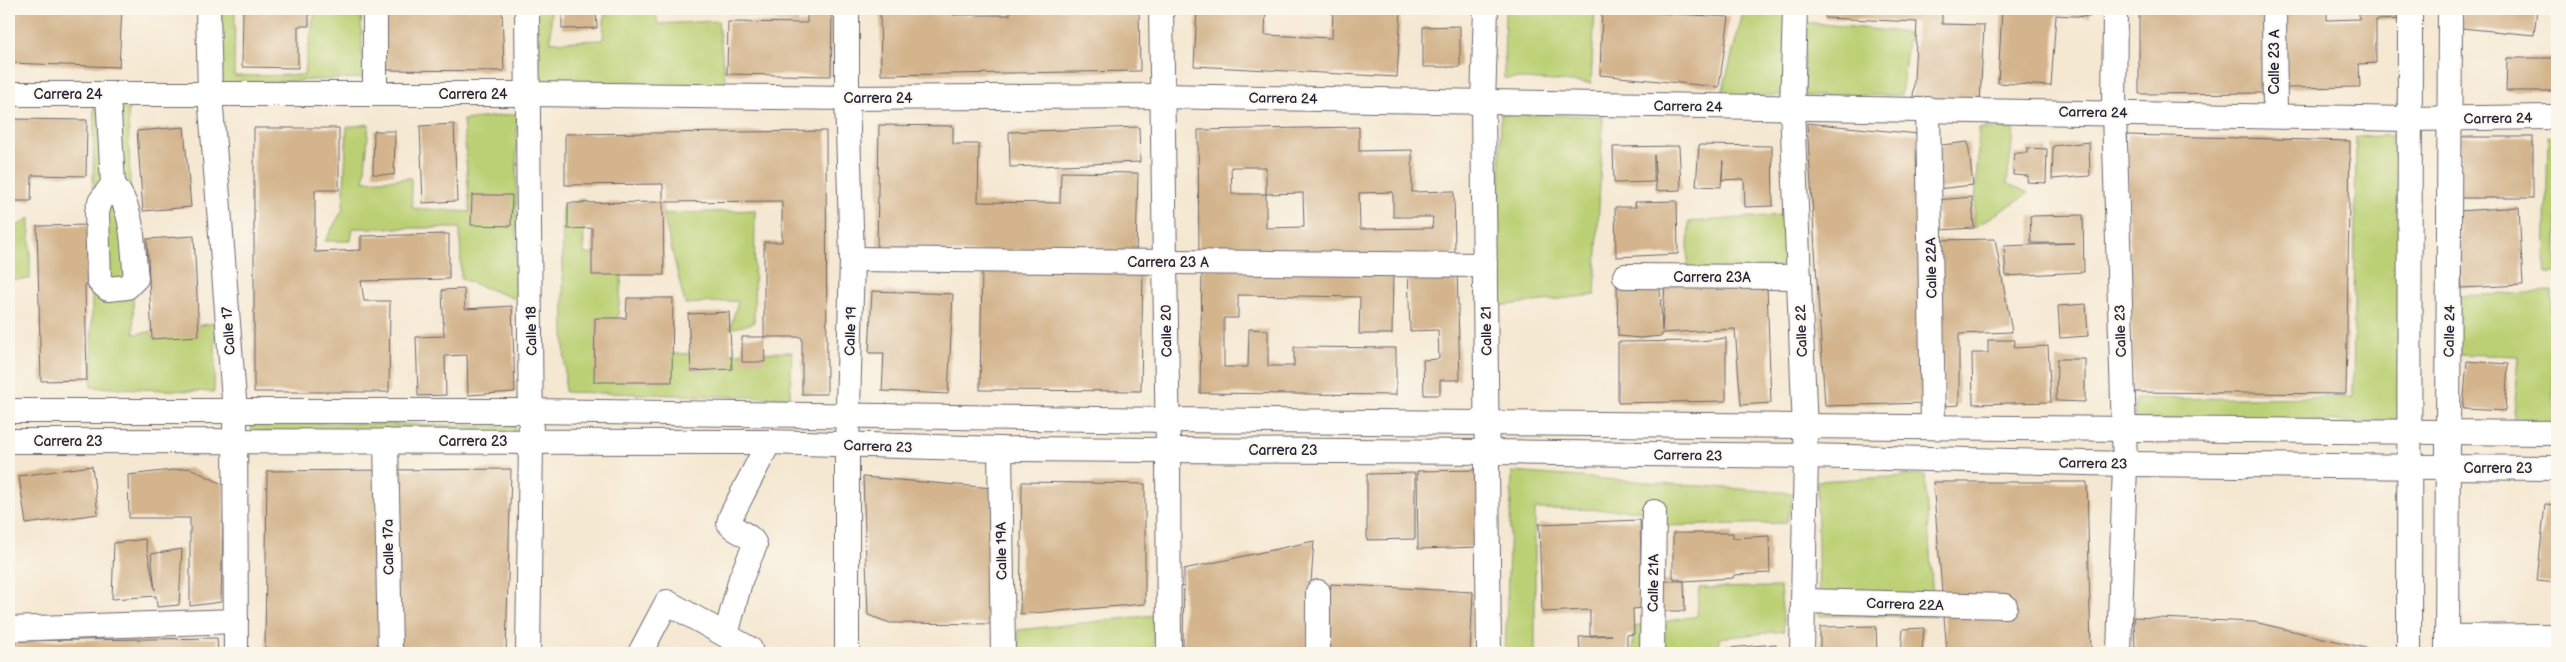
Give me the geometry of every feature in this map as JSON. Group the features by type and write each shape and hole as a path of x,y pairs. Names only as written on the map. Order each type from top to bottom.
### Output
{"street":[{"name":"Calle 17","path":"208,9 210,94 234,412 236,653"},
{"path":"375,9 375,93"},
{"name":"Calle 18","path":"527,9 532,441 528,653"},
{"name":"Calle 19","path":"847,9 847,98 852,259 847,445 847,653"},
{"name":"Calle 20","path":"1161,9 1168,420 1168,653"},
{"name":"Calle 21","path":"1486,9 1484,103 1489,653"},
{"name":"Calle 22","path":"1794,9 1792,107 1806,456 1802,653"},
{"name":"Calle 23","path":"2115,9 2114,113 2125,464 2119,653"},
{"name":"Calle 23 A","path":"2274,9 2274,115"},
{"path":"2409,653 2410,9"},
{"name":"Calle 24","path":"2447,645 2447,432 2451,119 2450,9"},
{"name":"Carrera 24","path":"9,94 375,93 847,98 1161,96 2274,115 2409,119 2557,117"},
{"path":"108,95 113,184"},
{"name":"Calle 22A","path":"1928,109 1933,427"},
{"name":"Carrera 23 A","path":"852,259 1485,265"},
{"name":"Carrera 23A","path":"1625,276 1799,277"},
{"name":"Carrera 23","path":"9,411 531,411 1168,420 2557,433"},
{"name":"Carrera 23","path":"9,440 768,442 1000,449 1488,452 1806,456 2125,464 2557,468"},
{"name":"Calle 17a","path":"386,441 390,653"},
{"path":"726,635 741,578 755,545 749,536 732,528 729,524 730,516 768,442"},
{"name":"Calle 19A","path":"1000,449 1003,653"},
{"name":"Calle 21A","path":"1652,653 1654,512"},
{"path":"1318,592 1318,653"},
{"name":"Carrera 22A","path":"1804,601 2005,606"},
{"path":"640,653 667,602 750,649 748,653"},
{"path":"9,629 236,621"},
{"path":"2447,645 2557,636"}],"green space":[{"path":"222,9 235,9 234,76 304,75 315,9 361,9 363,78 221,84"},
{"path":"536,9 551,9 551,42 603,40 605,9 655,9 658,24 718,21 726,88 538,86"},
{"path":"797,9 797,23 720,10"},
{"path":"1505,9 1595,9 1591,83 1504,78"},
{"path":"1744,9 1786,9 1786,95 1721,97"},
{"path":"1804,22 1909,33 1901,95 1804,96"},
{"path":"94,100 128,106 134,334 216,323 214,392 91,387"},
{"path":"517,114 516,299 461,279 460,228 353,228 351,241 325,241 343,209 347,127 369,124 364,181 411,178 412,208 470,212 463,120"},
{"path":"1501,114 1603,116 1595,295 1498,306"},
{"path":"1979,129 2014,129 2007,183 2029,193 1974,228"},
{"path":"2402,135 2401,422 2135,420 2135,399 2353,397 2356,137"},
{"path":"2548,136 2557,136 2557,273 2545,273"},
{"path":"583,198 584,254 624,255 614,355 792,352 790,398 565,392 562,208"},
{"path":"755,210 754,323 730,329 738,301 685,304 663,214"},
{"path":"1781,215 1787,276 1687,269 1689,222"},
{"path":"30,218 30,279 9,280 9,231"},
{"path":"2552,292 2554,439 2512,436 2519,356 2457,354 2459,296"},
{"path":"251,422 515,426 514,434 252,432"},
{"path":"1512,472 1794,493 1786,523 1663,526 1639,510 1535,509 1535,653 1505,653"},
{"path":"1925,475 1934,616 1819,616 1817,481"},
{"path":"1780,587 1784,631 1720,638 1718,653 1632,653 1634,627 1697,616 1699,588"},
{"path":"1155,615 1153,653 1018,653 1018,630"}],"building":[{"path":"9,9 122,9 119,67 9,63"},
{"path":"243,9 309,9 309,26 298,26 298,68 242,67"},
{"path":"380,9 502,9 504,71 379,70"},
{"path":"562,9 596,9 597,28 562,29"},
{"path":"664,9 712,9 712,11 664,12"},
{"path":"807,9 832,9 831,76 727,74 728,22 807,23"},
{"path":"880,9 953,9 953,15 1010,15 1010,9 1139,9 1140,71 881,75"},
{"path":"1197,9 1266,9 1265,35 1332,38 1333,9 1401,9 1397,77 1194,66"},
{"path":"1826,9 1942,9 1942,24 1984,25 1980,103 1913,99 1917,22 1825,18"},
{"path":"2002,9 2090,9 2090,17 2056,15 2051,86 1998,83"},
{"path":"2139,9 2268,9 2267,93 2139,94"},
{"path":"2285,9 2327,9 2327,20 2359,19 2359,9 2403,9 2403,19 2376,20 2376,63 2359,64 2360,87 2286,88"},
{"path":"2463,9 2537,9 2534,35 2461,28"},
{"path":"1602,10 1729,17 1719,87 1600,75"},
{"path":"1460,26 1460,67 1423,67 1423,27"},
{"path":"2507,58 2557,58 2557,91 2506,91"},
{"path":"10,119 87,120 86,176 32,175 31,201 9,201"},
{"path":"1807,123 1918,134 1925,403 1825,406"},
{"path":"454,124 457,201 423,203 420,126"},
{"path":"879,125 953,126 953,144 979,144 978,202 1060,203 1061,172 1138,173 1136,254 877,251"},
{"path":"184,127 191,207 143,211 137,131"},
{"path":"1139,127 1140,162 1010,167 1009,132"},
{"path":"1359,127 1359,151 1412,150 1412,192 1454,191 1455,254 1199,258 1198,130","holes":["1231,167 1266,167 1266,194 1232,194","1393,192 1393,217 1433,217 1432,228 1360,229 1359,193","1303,193 1304,227 1266,228 1266,194"]},
{"path":"254,128 339,128 339,190 315,190 315,252 361,250 361,236 449,234 449,279 361,281 364,301 390,301 389,392 254,392"},
{"path":"374,131 395,131 394,175 373,174"},
{"path":"826,131 827,394 802,394 802,337 764,337 764,242 782,242 782,201 663,202 663,184 565,185 565,134"},
{"path":"2127,135 2350,141 2346,394 2133,392"},
{"path":"2460,137 2533,137 2533,198 2460,198"},
{"path":"1968,142 1973,185 1937,189 1933,146"},
{"path":"2089,142 2090,176 2052,179 2053,146"},
{"path":"1699,145 1772,146 1773,206 1745,207 1744,179 1722,180 1723,160 1721,187 1696,186"},
{"path":"1679,146 1681,190 1656,191 1654,155 1654,182 1614,183 1613,147"},
{"path":"2027,148 2047,149 2046,183 2027,182 2028,176 2013,175 2014,153 2027,153"},
{"path":"472,195 512,195 511,226 471,225"},
{"path":"1972,197 1974,228 1939,230 1937,200"},
{"path":"1677,201 1678,254 1616,257 1615,207 1636,207 1635,202"},
{"path":"663,202 664,275 592,275 592,228 568,229 568,203"},
{"path":"2519,207 2523,285 2462,288 2459,211"},
{"path":"2083,215 2084,272 2006,276 2004,246 2075,243 2031,243 2030,216"},
{"path":"91,225 93,284 85,284 87,380 41,381 37,226"},
{"path":"194,236 199,336 152,339 147,239"},
{"path":"1995,239 2012,332 1959,334 1959,405 1945,406 1938,240"},
{"path":"982,267 1143,268 1141,391 980,390"},
{"path":"1457,268 1460,380 1440,380 1440,395 1424,395 1423,360 1439,359 1438,330 1410,331 1408,270"},
{"path":"1202,269 1393,271 1392,334 1359,334 1360,297 1238,295 1238,318 1224,318 1224,367 1248,367 1249,329 1268,330 1268,366 1294,366 1294,347 1396,348 1396,395 1200,393"},
{"path":"1665,281 1767,286 1771,403 1741,405 1735,329 1662,333 1662,336 1640,338 1618,336 1617,285 1641,285 1660,288 1662,331"},
{"path":"464,289 465,309 512,306 515,392 468,395 467,355 445,356 446,395 418,396 416,337 444,336 442,290"},
{"path":"872,291 953,294 948,394 882,391 884,353 869,353"},
{"path":"627,298 673,298 672,382 594,382 595,318 626,318"},
{"path":"2086,304 2088,336 2060,338 2058,306"},
{"path":"729,312 732,369 691,371 688,314"},
{"path":"742,337 764,337 765,362 742,362"},
{"path":"1726,338 1726,401 1618,403 1618,342 1700,341"},
{"path":"1988,340 2015,340 2014,348 2048,346 2051,402 1973,404 1972,353 1988,353"},
{"path":"2057,359 2085,359 2085,402 2056,401"},
{"path":"2467,361 2508,364 2505,411 2463,409"},
{"path":"92,466 98,514 26,524 19,476"},
{"path":"190,468 224,485 221,602 190,606 190,518 129,518 128,475"},
{"path":"511,469 506,653 265,653 267,471"},
{"path":"1479,470 1480,547 1418,549 1417,471"},
{"path":"1415,473 1415,539 1367,540 1367,474"},
{"path":"863,477 993,488 997,624 890,623 868,615"},
{"path":"1022,482 1145,484 1145,604 1020,614"},
{"path":"1933,482 2087,482 2091,653 1947,653"},
{"path":"2545,504 2557,505 2557,583 2537,581"},
{"path":"1640,520 1642,608 1633,609 1634,634 1627,635 1627,652 1580,653 1579,637 1612,635 1590,635 1590,610 1542,612 1539,524"},
{"path":"1673,533 1733,533 1733,538 1769,536 1770,573 1734,575 1733,578 1684,581 1673,578"},
{"path":"145,539 155,590 151,554 182,549 179,605 157,607 156,596 112,599 114,543"},
{"path":"1314,541 1306,653 1183,653 1184,569"},
{"path":"1657,581 1684,581 1685,611 1657,611"},
{"path":"1331,584 1473,592 1470,653 1324,653"},
{"path":"2134,617 2254,622 2387,653 2135,653"},
{"path":"1876,626 1877,653 1820,653 1820,627"},
{"path":"1924,628 1922,653 1901,653 1903,629"},
{"path":"217,638 218,653 9,653 9,641"},
{"path":"1776,644 1776,653 1728,653 1728,648"}]}
